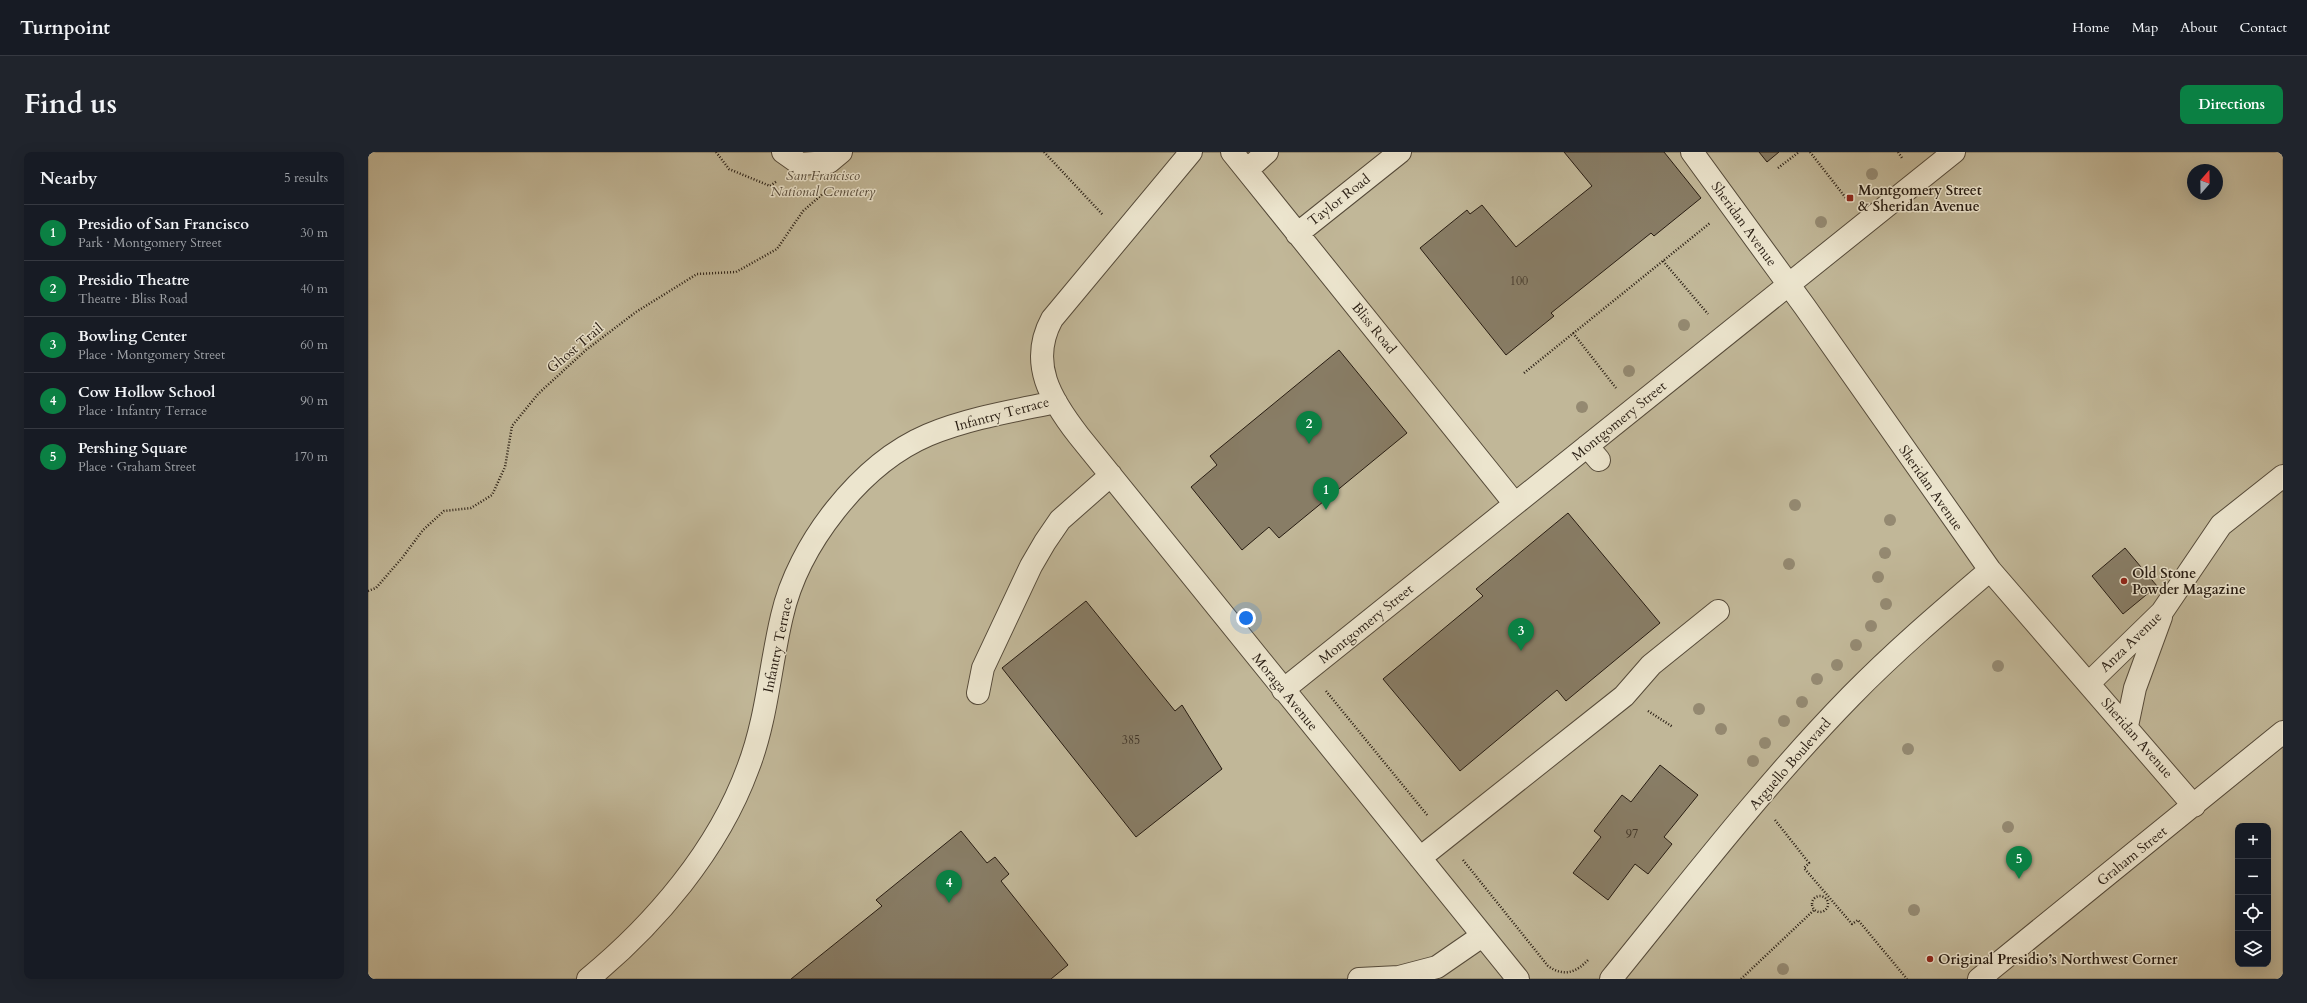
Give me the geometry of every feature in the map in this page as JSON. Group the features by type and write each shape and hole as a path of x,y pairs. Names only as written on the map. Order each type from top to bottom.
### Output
{"street":[{"name":"Infantry Terrace","path":"588,979 624,948 664,906 713,836 736,796 756,745 782,614 791,586 805,554 827,519 874,471 896,454 927,436 992,415 1056,402 1044,373 1041,357 1041,344 1045,331 1061,305 1191,152"},
{"name":"Bliss Road","path":"1232,152 1515,504"},
{"path":"1247,170 1267,152"},
{"name":"Taylor Road","path":"1297,234 1400,152"},
{"name":"Sheridan Avenue","path":"1692,152 1788,286 1805,307 1990,570 2127,726 2194,806"},
{"name":"Montgomery Street","path":"1284,690 1515,504 1593,453 1632,410 1660,400 1725,336 1954,152"},
{"path":"792,158 835,157"},
{"name":"Moraga Avenue","path":"1056,402 1111,475 1518,979"},
{"path":"978,693 984,668 1031,566 1045,542 1060,520 1111,475"},
{"name":"Anza Avenue","path":"2089,683 2162,612 2221,525 2283,476"},
{"name":"Arguello Boulevard","path":"1612,979 1758,800 1852,696 1919,632 1990,570"},
{"path":"1420,858 1624,696 1651,665 1718,611"},
{"path":"2127,726 2135,688 2162,612"},
{"name":"Graham Street","path":"1979,979 2194,806 2283,732"},
{"path":"1359,979 1399,977 1437,967 1482,936"}],"path":[{"path":"716,152 729,169 770,186 792,158"},
{"path":"1044,152 1121,235"},
{"path":"1778,168 1799,152"},
{"path":"1810,152 1866,223"},
{"name":"Ghost Trail","path":"368,591 376,588 402,558 423,530 444,511 471,508 492,495 505,467 512,426 538,394 586,350 636,312 697,274 736,272 777,249 803,211 830,187 835,157"},
{"path":"1524,373 1711,223"},
{"path":"1663,261 1725,336"},
{"path":"1573,334 1632,410"},
{"path":"1325,689 1433,822"},
{"path":"1758,800 1809,863 1804,868 1852,924 1858,920 1907,979"},
{"path":"1458,854 1548,966 1556,971 1566,973 1576,970 1592,956"},
{"path":"1814,910 1812,903 1814,899 1818,896 1826,899"},
{"path":"1814,910 1819,912 1826,909 1828,904 1826,899"},
{"path":"1741,979 1814,910"}],"green space":[{"name":"San Francisco National Cemetery","path":"368,152 2283,152 2283,979 368,979"}],"building":[{"path":"1564,152 1664,152 1701,198 1654,236 1651,233 1551,313 1554,316 1506,355 1420,248 1467,210 1470,214 1482,205 1516,247 1592,186"},
{"path":"1759,152 1779,152 1767,162"},
{"path":"1339,350 1407,433 1279,538 1269,527 1242,550 1191,487 1217,465 1210,456"},
{"path":"1568,513 1660,623 1566,701 1557,690 1460,771 1383,679 1483,596 1476,589"},
{"name":"Old Stone Powder Magazine","path":"2125,548 2157,586 2123,614 2092,576"},
{"path":"1086,601 1175,711 1182,705 1222,769 1136,837 1002,668"},
{"path":"1660,765 1698,795 1664,837 1672,844 1648,874 1635,864 1608,900 1573,873 1601,837 1594,831 1622,795 1631,802"},
{"path":"961,831 987,863 995,857 1009,874 1001,881 1068,965 1051,979 791,979 882,906 876,900"}],"place":[{"name":"Montgomery Street & Sheridan Avenue","path":"1850,198"},
{"name":"Presidio Theatre","path":"1309,444"},
{"name":"Presidio of San Francisco","path":"1326,510"},
{"name":"Old Stone Powder Magazine","path":"2124,581"},
{"name":"Bowling Center","path":"1521,651"},
{"name":"Pershing Square","path":"2019,879"},
{"name":"Cow Hollow School","path":"949,903"},
{"name":"Original Presidio’s Northwest Corner","path":"1930,959"}]}
